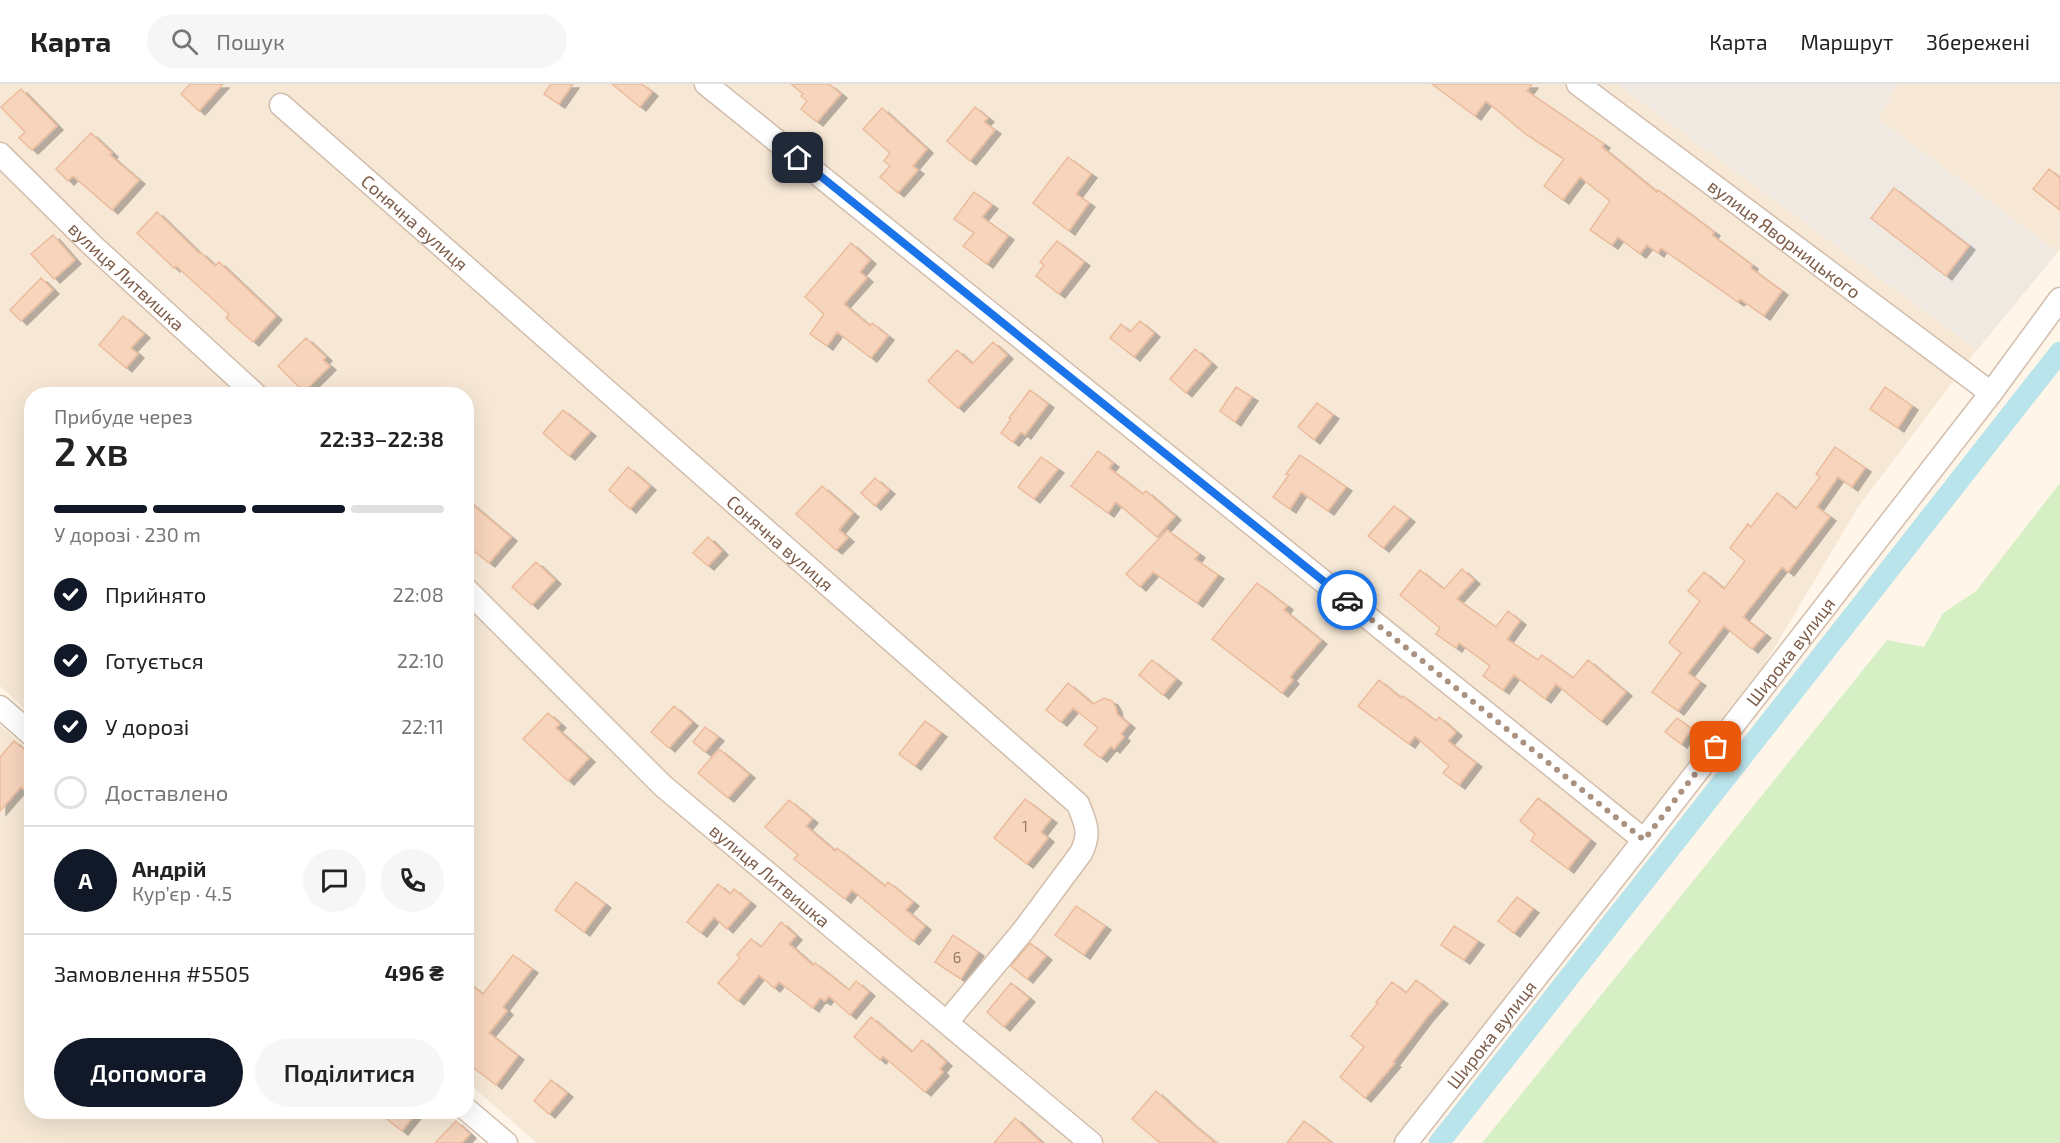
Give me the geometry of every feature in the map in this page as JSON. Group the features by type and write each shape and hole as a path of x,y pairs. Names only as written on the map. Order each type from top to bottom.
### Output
{"street":[{"path":"706,84 1644,840"},
{"name":"вулиця Яворницького","path":"1578,84 1991,393"},
{"name":"Сонячна вулиця","path":"281,105 1078,804 1086,825 1087,840 1081,853 1023,931 946,1022"},
{"name":"вулиця Литвишка","path":"0,154 92,245 247,387"},
{"name":"Широка вулиця","path":"1406,1143 1991,393 2060,299"},
{"name":"вулиця Литвишка","path":"474,597 663,786 1091,1143"},
{"path":"0,707 24,728"},
{"path":"474,1116 506,1143"}],"shaded area":[{"path":"0,84 1617,84 1977,350 1858,507 1673,819 1409,1143 537,1143 474,1088 474,387 24,387 24,708 0,686"},
{"path":"1617,84 1898,84 1878,119 2058,252 1977,350"},
{"path":"1898,84 2060,84 2060,249 2058,252 1878,119"},
{"path":"0,725 24,746 24,1119 454,1119 482,1143 0,1143"}],"green space":[{"path":"2060,483 2060,1143 1482,1143 1887,640 1924,647 1943,613 1976,591"}],"building":[{"path":"190,84 223,84 199,111 181,94"},
{"path":"551,84 573,84 559,104 544,94"},
{"path":"612,84 642,84 652,92 640,107"},
{"path":"791,84 829,84 841,94 817,122 801,109 807,101 801,96 803,94"},
{"path":"1432,84 1532,84 1527,91 1604,144 1602,147 1657,192 1658,190 1714,232 1712,235 1782,291 1764,316 1740,299 1738,302 1661,248 1658,253 1647,245 1640,254 1618,237 1612,245 1590,230 1610,201 1580,177 1563,200 1544,186 1564,159 1527,135 1486,101 1475,116"},
{"path":"21,89 57,126 32,150 19,138 25,132 1,107"},
{"path":"975,107 988,118 984,122 995,130 970,161 947,141"},
{"path":"882,108 927,149 913,166 918,170 898,193 880,177 890,166 884,161 890,153 863,129"},
{"path":"91,133 112,153 110,155 139,180 112,210 73,176 68,181 56,169"},
{"path":"1068,157 1091,174 1076,194 1089,203 1069,231 1033,203"},
{"path":"2049,169 2060,178 2060,210 2033,189"},
{"path":"1894,188 1969,246 1946,276 1871,218"},
{"path":"974,192 992,205 982,217 1008,236 987,264 963,246 974,233 954,219"},
{"path":"157,212 199,253 215,266 219,262 276,316 253,342 226,318 229,314 176,266 174,268 137,233"},
{"path":"53,235 75,260 54,279 31,254"},
{"path":"1057,241 1084,262 1059,294 1036,276 1044,265 1040,262"},
{"path":"851,243 870,260 860,272 867,278 844,304 870,326 872,323 888,336 871,358 837,332 827,346 810,334 824,314 805,297"},
{"path":"41,278 53,290 21,321 10,310"},
{"path":"123,316 144,334 131,348 138,354 126,368 99,345"},
{"path":"1140,321 1154,333 1134,357 1110,338 1121,324 1130,332"},
{"path":"306,338 326,357 323,360 330,366 309,387 299,387 278,366"},
{"path":"993,342 1007,355 958,408 928,381 957,350 972,364"},
{"path":"1195,349 1211,363 1186,393 1170,379"},
{"path":"1236,387 1252,397 1235,422 1220,411"},
{"path":"1885,387 1912,406 1898,428 1870,409"},
{"path":"1030,390 1048,404 1025,435 1021,432 1013,442 1001,433"},
{"path":"1317,403 1333,415 1314,440 1298,427"},
{"path":"563,410 590,432 569,456 543,433"},
{"path":"1835,447 1865,468 1852,487 1838,477 1817,507 1830,517 1788,572 1782,567 1743,617 1765,634 1752,649 1724,626 1688,673 1700,682 1678,711 1652,692 1681,653 1669,643 1700,601 1688,591 1704,572 1724,589 1745,561 1730,548 1748,524 1751,527 1777,493 1796,509 1820,477 1816,474"},
{"path":"1098,451 1113,463 1109,468 1143,494 1146,491 1175,516 1157,537 1116,502 1108,513 1071,486"},
{"path":"1300,455 1346,487 1328,511 1301,492 1290,509 1273,497"},
{"path":"1041,457 1058,469 1034,499 1018,487"},
{"path":"628,467 650,486 630,509 609,490"},
{"path":"875,478 889,490 875,506 861,493"},
{"path":"822,486 853,513 839,530 848,538 836,550 796,514"},
{"path":"474,506 511,537 489,563 474,551"},
{"path":"1394,506 1409,518 1383,548 1368,536"},
{"path":"1167,530 1199,554 1195,559 1218,575 1197,603 1153,572 1140,587 1126,574"},
{"path":"708,537 722,551 708,566 693,553"},
{"path":"536,562 555,580 532,605 512,587"},
{"path":"1462,569 1474,580 1457,599 1496,627 1508,611 1520,621 1507,639 1538,660 1542,655 1573,678 1588,660 1626,692 1601,721 1556,684 1545,699 1514,675 1503,690 1483,676 1490,666 1459,643 1456,648 1436,634 1440,628 1400,595 1420,570 1444,589"},
{"path":"1257,583 1287,606 1284,610 1321,640 1290,677 1293,680 1282,693 1212,639"},
{"path":"1152,660 1176,679 1163,695 1139,675"},
{"path":"1379,680 1436,721 1439,717 1456,732 1448,741 1476,763 1459,785 1443,773 1449,766 1415,736 1409,744 1358,706"},
{"path":"1068,683 1093,704 1104,698 1112,701 1117,714 1129,724 1121,734 1124,737 1114,749 1111,746 1101,758 1084,745 1098,728 1073,708 1061,722 1046,710"},
{"path":"674,706 692,722 669,748 651,732"},
{"path":"548,713 560,724 556,728 589,758 568,781 523,739"},
{"path":"1677,718 1692,729 1681,744 1665,732"},
{"path":"925,721 941,733 915,766 899,754"},
{"path":"705,727 718,737 705,752 693,742"},
{"path":"14,741 24,749 24,790 21,787 0,811 0,757"},
{"path":"719,749 749,774 728,798 698,773"},
{"path":"1538,798 1590,840 1568,869 1531,841 1535,834 1520,821"},
{"path":"1025,799 1051,819 1041,832 1048,838 1027,864 994,838"},
{"path":"789,800 812,819 806,826 835,851 837,848 885,886 888,882 913,902 906,910 925,926 913,941 852,890 845,899 794,859 798,855 765,827"},
{"path":"576,882 605,904 584,932 555,910"},
{"path":"718,884 730,894 734,889 750,902 727,929 714,917 701,933 687,922"},
{"path":"1517,897 1533,909 1514,933 1498,921"},
{"path":"1076,906 1105,926 1084,955 1055,935"},
{"path":"781,922 796,936 789,944 813,965 815,963 849,990 856,981 869,992 850,1015 829,996 825,1001 820,998 813,1008 779,982 774,988 759,975 738,1001 718,983 740,958 737,955 751,939 761,947"},
{"path":"1454,926 1478,941 1464,960 1441,945"},
{"path":"953,935 978,952 961,979 935,962"},
{"path":"1030,943 1046,956 1027,979 1011,966"},
{"path":"513,955 532,969 503,1007 507,1011 489,1033 518,1056 496,1085 474,1068 474,987 483,994"},
{"path":"1416,980 1442,1000 1393,1062 1395,1063 1365,1098 1340,1077 1364,1047 1351,1036 1392,982 1406,993"},
{"path":"1011,983 1029,998 1004,1027 987,1012"},
{"path":"871,1017 912,1052 922,1040 946,1062 940,1069 943,1072 925,1092 883,1056 880,1060 854,1037"},
{"path":"551,1080 567,1093 549,1114 534,1101"},
{"path":"1156,1091 1216,1143 1160,1143 1132,1119"},
{"path":"1015,1118 1042,1143 994,1143"},
{"path":"387,1119 411,1119 402,1131"},
{"path":"456,1121 470,1134 462,1143 435,1143"},
{"path":"1304,1121 1332,1143 1287,1143"}],"waterway":[{"path":"1439,1143 2060,352"}],"way so far":[{"path":"1347,600 1644,840 1716,747"}],"route":[{"path":"798,158 1347,600"}]}
